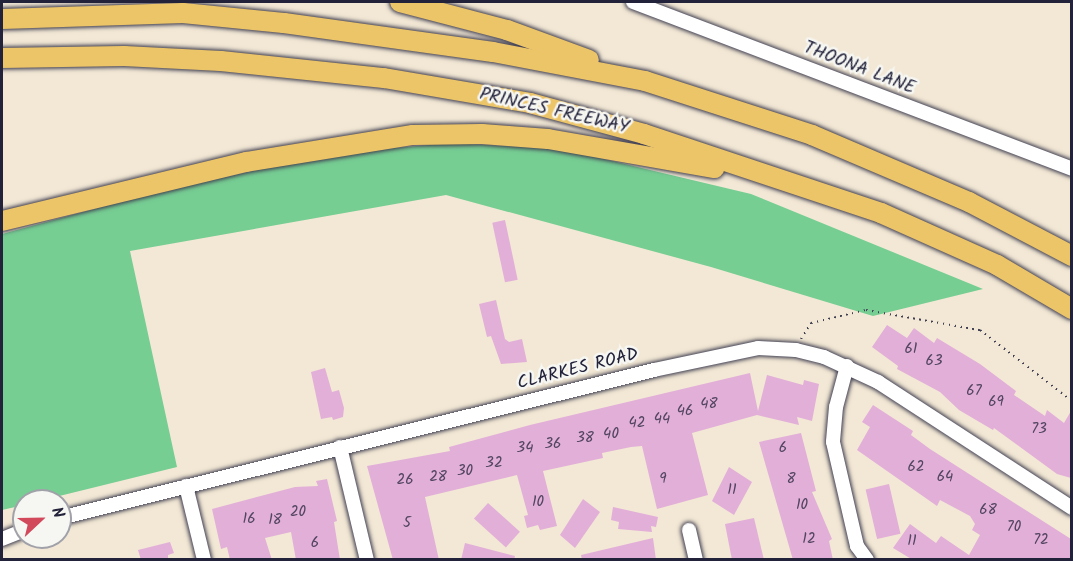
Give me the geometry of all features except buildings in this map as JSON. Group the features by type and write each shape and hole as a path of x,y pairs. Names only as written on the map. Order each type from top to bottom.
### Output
{"highway":[{"path":"400,2 507,30 645,81 812,135 969,202 1071,256"},
{"path":"2,19 183,13 284,23 493,52 645,81"},
{"name":"PRINCES FREEWAY","path":"2,58 124,56 384,78 530,103 644,134 764,176 881,213 997,265 1071,309"},
{"path":"2,221 246,162 413,135 482,134 548,140 764,176"}],"street":[{"name":"THOONA LANE","path":"633,2 1071,169"},
{"name":"CLARKES ROAD","path":"72,515 729,352 758,348 799,350 847,366 878,382 1071,508"},
{"path":"847,366 836,407 833,442 857,546 867,560"},
{"path":"340,447 367,560"},
{"path":"186,486 204,560"},
{"path":"689,530 696,560"}],"path":[{"path":"799,350 801,334 811,323 847,313 879,310 989,333 1071,401"}],"green space":[{"path":"452,143 544,148 587,155 751,194 983,289 873,316 711,267 446,195 130,251 177,467 72,493 72,489 12,489 12,508 2,510 2,234 157,192 298,161 359,151"}]}
